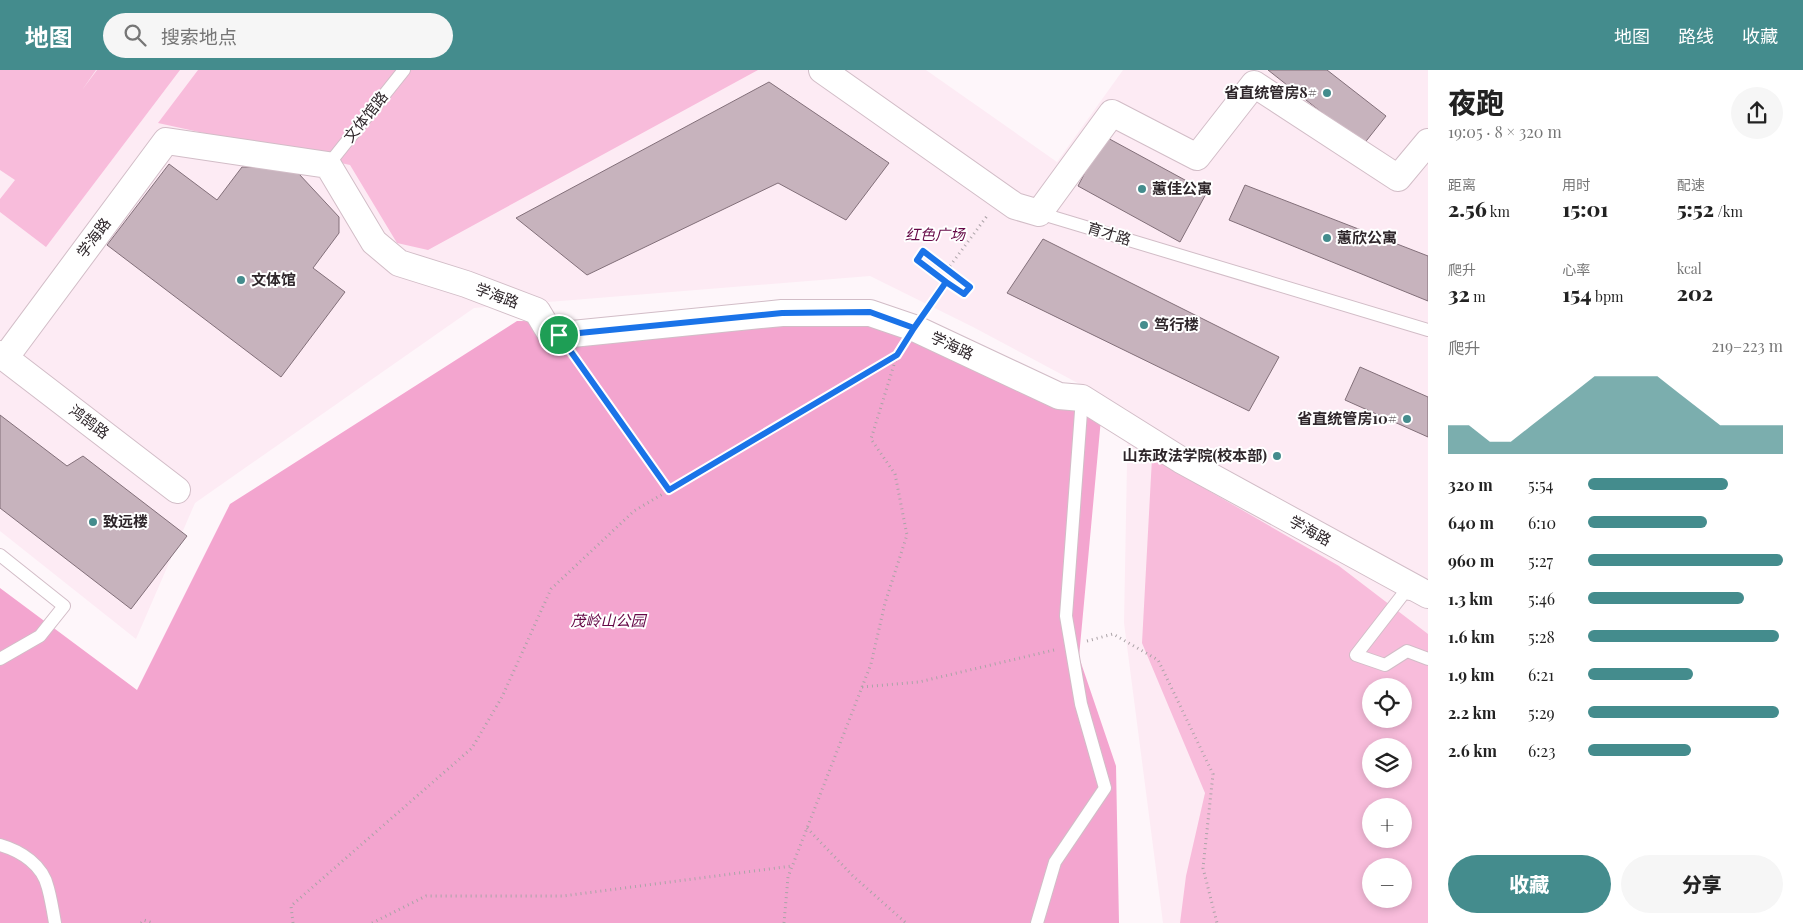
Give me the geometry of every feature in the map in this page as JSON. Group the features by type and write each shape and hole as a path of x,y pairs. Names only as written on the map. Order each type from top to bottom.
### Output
{"street":[{"name":"育才路","path":"822,70 1015,206 1039,213"},
{"path":"1039,213 1112,113 1198,157 1254,84 1398,178 1428,142"},
{"name":"学海路","path":"2,356 166,141 328,165 374,242 399,263 466,284 537,311 552,336 782,313 870,312 914,328 1059,396 1082,398 1181,460 1428,596"},
{"name":"鸿鹄路","path":"2,356 178,490"}],"lane":[{"name":"文体馆路","path":"328,165 404,70"},
{"name":"育才路","path":"1039,213 1428,330"},
{"path":"1037,923 1054,862 1105,788 1081,704 1066,616 1082,398"},
{"path":"0,555 64,606 40,636 0,658"},
{"path":"1428,596 1404,593 1356,656 1385,665 1407,650 1428,659"},
{"path":"0,845 12,849 34,863 48,886 55,923"}],"path":[{"path":"947,270 1002,196"},
{"path":"923,251 947,270 970,287 964,294 917,260 923,251"},
{"path":"784,923 788,877 871,664 885,603 907,535 895,474 871,439 897,355 946,282"},
{"path":"559,335 669,490"},
{"path":"293,923 291,906 472,748 502,697 551,590 634,510 897,355"},
{"path":"807,828 853,876 906,923"},
{"path":"372,923 426,896 563,896 792,866"},
{"path":"141,923 144,920 153,923"}],"shaded area":[{"name":"山东政法学院(校本部)","path":"0,70 926,70 1057,162 1123,70 1428,70 1428,923 1163,923 1124,623 1128,410 973,327 870,276 474,308 195,503 136,639 0,531"},
{"path":"0,70 96,70 82,90 97,70 180,70 46,247 0,212 0,199 15,180 0,170"},
{"path":"198,70 758,70 428,250 397,243 350,165 158,123"},
{"path":"1152,458 1339,566 1428,634 1428,923 1180,923 1186,876 1205,793 1142,643"}],"green space":[{"name":"茂岭山公园","path":"517,321 907,325 1102,408 1079,657 1116,766 1119,923 0,923 0,588 137,690 230,504"}],"building":[{"name":"省直统管房8#","path":"1268,70 1327,70 1386,116 1363,145"},
{"path":"769,82 889,163 846,220 778,183 587,275 516,218"},
{"name":"蕙佳公寓","path":"1104,136 1207,192 1180,242 1078,186"},
{"name":"文体馆","path":"169,164 217,200 242,167 275,167 299,174 339,217 339,233 313,268 345,292 281,377 107,245"},
{"name":"蕙欣公寓","path":"1245,185 1428,256 1428,301 1229,220"},
{"name":"笃行楼","path":"1043,239 1279,357 1249,411 1007,293"},
{"name":"省直统管房10#","path":"1360,367 1428,397 1428,437 1345,400"},
{"name":"致远楼","path":"0,415 67,466 83,456 187,536 131,609 0,508"}],"place":[{"name":"省直统管房8#","path":"1327,93"},
{"name":"蕙佳公寓","path":"1142,189"},
{"name":"蕙欣公寓","path":"1327,238"},
{"name":"文体馆","path":"241,280"},
{"name":"笃行楼","path":"1144,325"},
{"name":"省直统管房10#","path":"1407,419"},
{"name":"山东政法学院(校本部)","path":"1277,456"},
{"name":"致远楼","path":"93,522"}],"route":[{"path":"559,335 669,490 897,355 946,282 964,294 970,287 923,251 917,260 946,282 914,328 870,312 782,313 559,335"}],"park label":[{"name":"红色广场","path":"935,235"}]}
